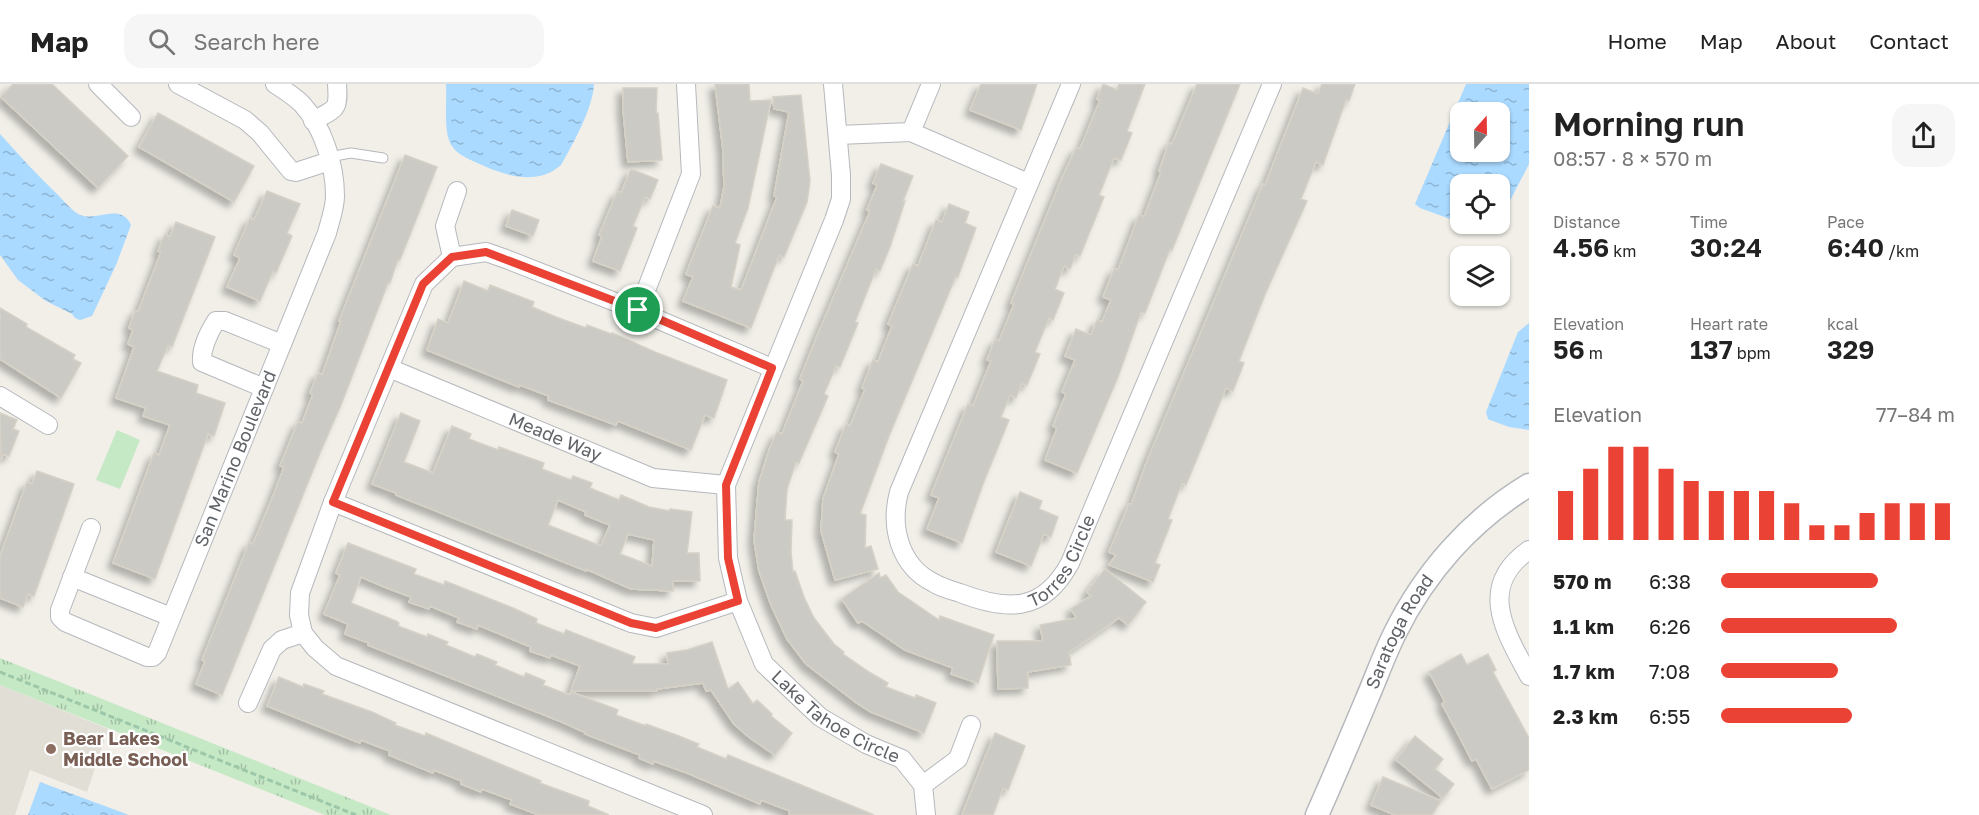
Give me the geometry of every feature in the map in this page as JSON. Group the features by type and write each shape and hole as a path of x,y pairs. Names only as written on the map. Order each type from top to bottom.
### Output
{"street":[{"path":"98,84 130,117"},
{"path":"178,84 245,120 260,133 291,171 296,172 329,159"},
{"name":"San Marino Boulevard","path":"91,528 60,610 60,617 65,622 147,657 153,657 157,653 327,233 332,214 335,195 329,159 320,131 301,104 275,84"},
{"path":"313,121 334,110 337,104 338,84"},
{"path":"638,310 691,174 686,84"},
{"name":"Lake Tahoe Circle","path":"833,84 841,199 726,485 728,558 738,601 764,664 820,717 866,744 902,759 923,785"},
{"path":"911,132 931,84"},
{"name":"Torres Circle","path":"1071,84 899,492 895,507 897,537 902,551 921,575 933,583 996,605 1011,606 1040,597 1053,588 1067,570 1272,84"},
{"path":"838,135 911,132 1029,183"},
{"path":"452,257 445,226 457,190"},
{"path":"703,815 336,666 315,648 303,633 299,615 300,593 333,502 423,284 452,257 486,252 638,310 772,368"},
{"path":"264,388 202,362 210,334 216,321 220,320 282,344"},
{"name":"Meade Way","path":"389,368 653,477 726,485"},
{"path":"0,396 48,424"},
{"name":"Saratoga Road","path":"1317,815 1395,633 1414,599 1436,566 1462,537 1482,519 1529,485"},
{"path":"333,502 631,623 656,628 738,601"},
{"path":"1529,550 1509,570 1499,603 1503,626 1529,676"},
{"path":"72,577 171,617"},
{"path":"248,703 272,649 282,640 303,633"},
{"path":"926,815 923,785 958,759 971,725"}],"lane":[{"path":"329,159 351,153 383,158"}],"path":[{"path":"0,672 356,815"}],"shaded area":[{"name":"Bear Lakes Middle School","path":"0,685 108,729 87,792 30,770 15,815 0,815"}],"green space":[{"path":"117,430 140,440 120,489 96,480"},
{"path":"0,658 391,815 325,815 0,685"}],"water":[{"path":"446,84 594,84 586,115 561,165 551,172 529,177 495,170 466,158 453,147 447,128"},
{"path":"1466,84 1529,84 1529,164 1510,201 1510,174 1450,174 1450,219 1415,204 1450,122 1450,162 1510,162 1510,102 1458,102"},
{"path":"0,134 77,213 87,216 121,215 131,225 116,265 92,316 80,320 46,301 18,280 0,255"},
{"path":"1529,323 1529,430 1509,427 1490,420 1486,412 1518,332"},
{"path":"40,782 129,815 28,815"}],"building":[{"path":"13,84 52,84 128,156 98,188 1,97"},
{"path":"715,84 749,84 750,101 771,100 748,208 735,243 740,245 731,287 741,290 777,197 774,196 789,112 774,109 773,97 801,95 810,181 807,202 784,257 779,255 751,328 683,301 693,277 686,274 713,206 720,208 724,187 723,150"},
{"path":"981,84 1037,84 1021,130 970,110"},
{"path":"1103,84 1117,90 1119,84 1145,84 1127,131 1132,133 1121,160 1114,158 1099,195 1104,197 1080,256 1076,254 1070,269 1064,266 1055,289 1064,293 1053,320 1049,318 1035,352 1040,354 1027,385 1022,383 1016,398 1010,395 1001,417 1009,420 962,543 927,529 939,498 931,495 968,404 973,406 991,361 987,360 995,340 999,341 1014,304 1011,303 1061,180 1076,148 1080,149 1100,100 1097,99"},
{"path":"1197,84 1240,84 1145,313 1141,312 1118,377 1077,473 1045,460 1057,428 1053,426 1066,394 1062,392 1075,360 1065,356 1076,329 1091,335 1097,320 1102,322 1111,300 1103,297 1114,269 1118,270 1139,215 1144,217 1169,143 1172,144"},
{"path":"1322,84 1355,84 1349,101 1346,100 1323,165 1316,162 1301,199 1307,201 1266,292 1239,361 1244,363 1233,391 1226,388 1186,485 1182,483 1168,519 1172,520 1155,563 1160,565 1153,582 1109,565 1116,555 1109,552 1129,504 1131,505 1147,461 1263,184 1265,185 1303,88 1318,94"},
{"path":"623,88 657,88 656,113 658,113 662,160 628,162"},
{"path":"158,113 254,166 234,202 139,147"},
{"path":"405,155 437,167 222,695 196,684 205,661 202,660 249,543 253,544 273,496 284,467 280,466 298,422 302,423 318,373 322,375 341,321 339,321"},
{"path":"881,164 913,176 903,201 905,201 890,247 880,271 876,269 840,367 836,366 824,394 828,396 799,463 796,462 787,489 785,520 792,520 793,572 795,571 814,618 834,644 844,652 843,654 888,683 886,687 936,703 924,733 871,712 806,664 787,639 771,605 759,571 754,540 759,482 769,450 777,432 782,434 803,381 800,379 870,211 867,210 877,185 873,183"},
{"path":"631,169 658,180 650,199 645,197 633,226 637,228 620,271 593,261 602,236 599,235 617,192 621,193"},
{"path":"267,191 300,204 287,233 292,236 276,273 273,271 260,301 227,287 240,258 234,255 250,218 254,220"},
{"path":"949,204 969,212 965,223 976,228 958,277 956,276 889,436 860,514 866,515 865,548 871,546 878,569 835,580 821,531 823,499 839,454 835,452 846,424 850,426 865,389 862,388 873,360 878,362 892,326 888,324 913,264 918,266 936,220 942,222"},
{"path":"512,210 539,220 533,236 506,226"},
{"path":"176,222 215,237 172,347 168,345 157,371 198,385 196,393 225,403 214,436 208,434 155,579 113,563 154,453 159,455 170,425 143,416 146,408 116,398 134,347 128,344 133,330 129,328 135,311 138,312 161,252 158,251 165,234 170,237"},
{"path":"464,281 488,291 490,285 534,302 532,307 556,317 586,328 587,325 612,333 727,380 714,418 705,415 691,450 618,421 616,425 548,400 549,396 520,385 519,387 427,350 438,319 448,323"},
{"path":"0,308 27,324 26,327 75,355 73,359 81,363 61,398 0,359"},
{"path":"0,413 17,420 13,429 19,431 9,456 3,454 1,460"},
{"path":"401,413 420,421 404,462 433,473 452,426 471,434 469,439 544,463 542,469 571,480 573,476 592,483 590,488 619,500 621,495 649,507 692,512 687,553 699,553 700,581 673,581 673,591 631,589 372,484","holes":["558,500 586,512 585,515 610,525 601,546 548,525","628,534 654,540 652,566 620,554"]},
{"path":"37,471 74,484 34,596 28,594 23,607 0,598 0,556 27,482 32,484"},
{"path":"1020,492 1042,501 1039,509 1058,517 1051,537 1044,534 1031,566 996,552"},
{"path":"348,543 416,569 414,574 444,585 445,581 513,608 537,619 536,623 564,634 566,630 635,657 632,664 668,664 667,653 687,650 712,642 728,689 738,682 753,704 757,700 772,714 771,716 792,733 775,755 734,724 711,690 706,691 703,683 657,689 657,691 571,691 580,666 551,655 550,658 530,651 531,647 478,625 477,629 457,622 459,618 430,606 429,609 409,602 411,597 361,577 351,603 396,621 399,623 398,626 448,642 446,645 475,657 477,654 497,662 495,665 524,677 526,673 545,681 543,685 569,695 571,692 618,710 616,715 679,736 699,744 697,747 726,759 728,755 874,815 789,815 790,811 761,800 760,804 687,773 654,761 653,764 639,758 640,755 585,734 562,722 345,634 348,624 324,614 340,575 336,573"},
{"path":"1105,569 1146,602 1128,625 1119,618 1069,652 1071,665 1028,672 1028,688 998,689 997,641 1043,641 1040,625 1077,618 1071,609 1091,596 1087,592"},
{"path":"879,573 880,578 886,575 898,592 939,620 940,616 994,635 978,683 951,674 953,668 905,650 862,621 858,623 842,599"},
{"path":"1461,654 1467,665 1488,654 1496,670 1493,672 1529,738 1529,770 1492,789 1476,759 1472,761 1442,704 1445,702 1429,672"},
{"path":"279,677 303,687 304,684 324,691 322,694 372,712 396,723 395,725 425,736 426,733 541,781 540,783 589,801 588,806 609,815 539,815 510,804 512,800 482,789 481,792 461,784 462,781 434,770 433,773 389,755 390,751 361,740 360,743 267,706"},
{"path":"995,733 1025,746 1008,790 1003,788 993,815 962,815"},
{"path":"1415,736 1443,759 1435,769 1454,784 1443,798 1396,760"},
{"path":"1383,777 1441,801 1432,815 1395,815 1371,805"}],"place":[{"name":"Bear Lakes Middle School","path":"51,749"}],"route":[{"path":"486,252 638,310 772,368 726,485 728,558 738,601 656,628 631,623 333,502 423,284 452,257 486,252"}]}
